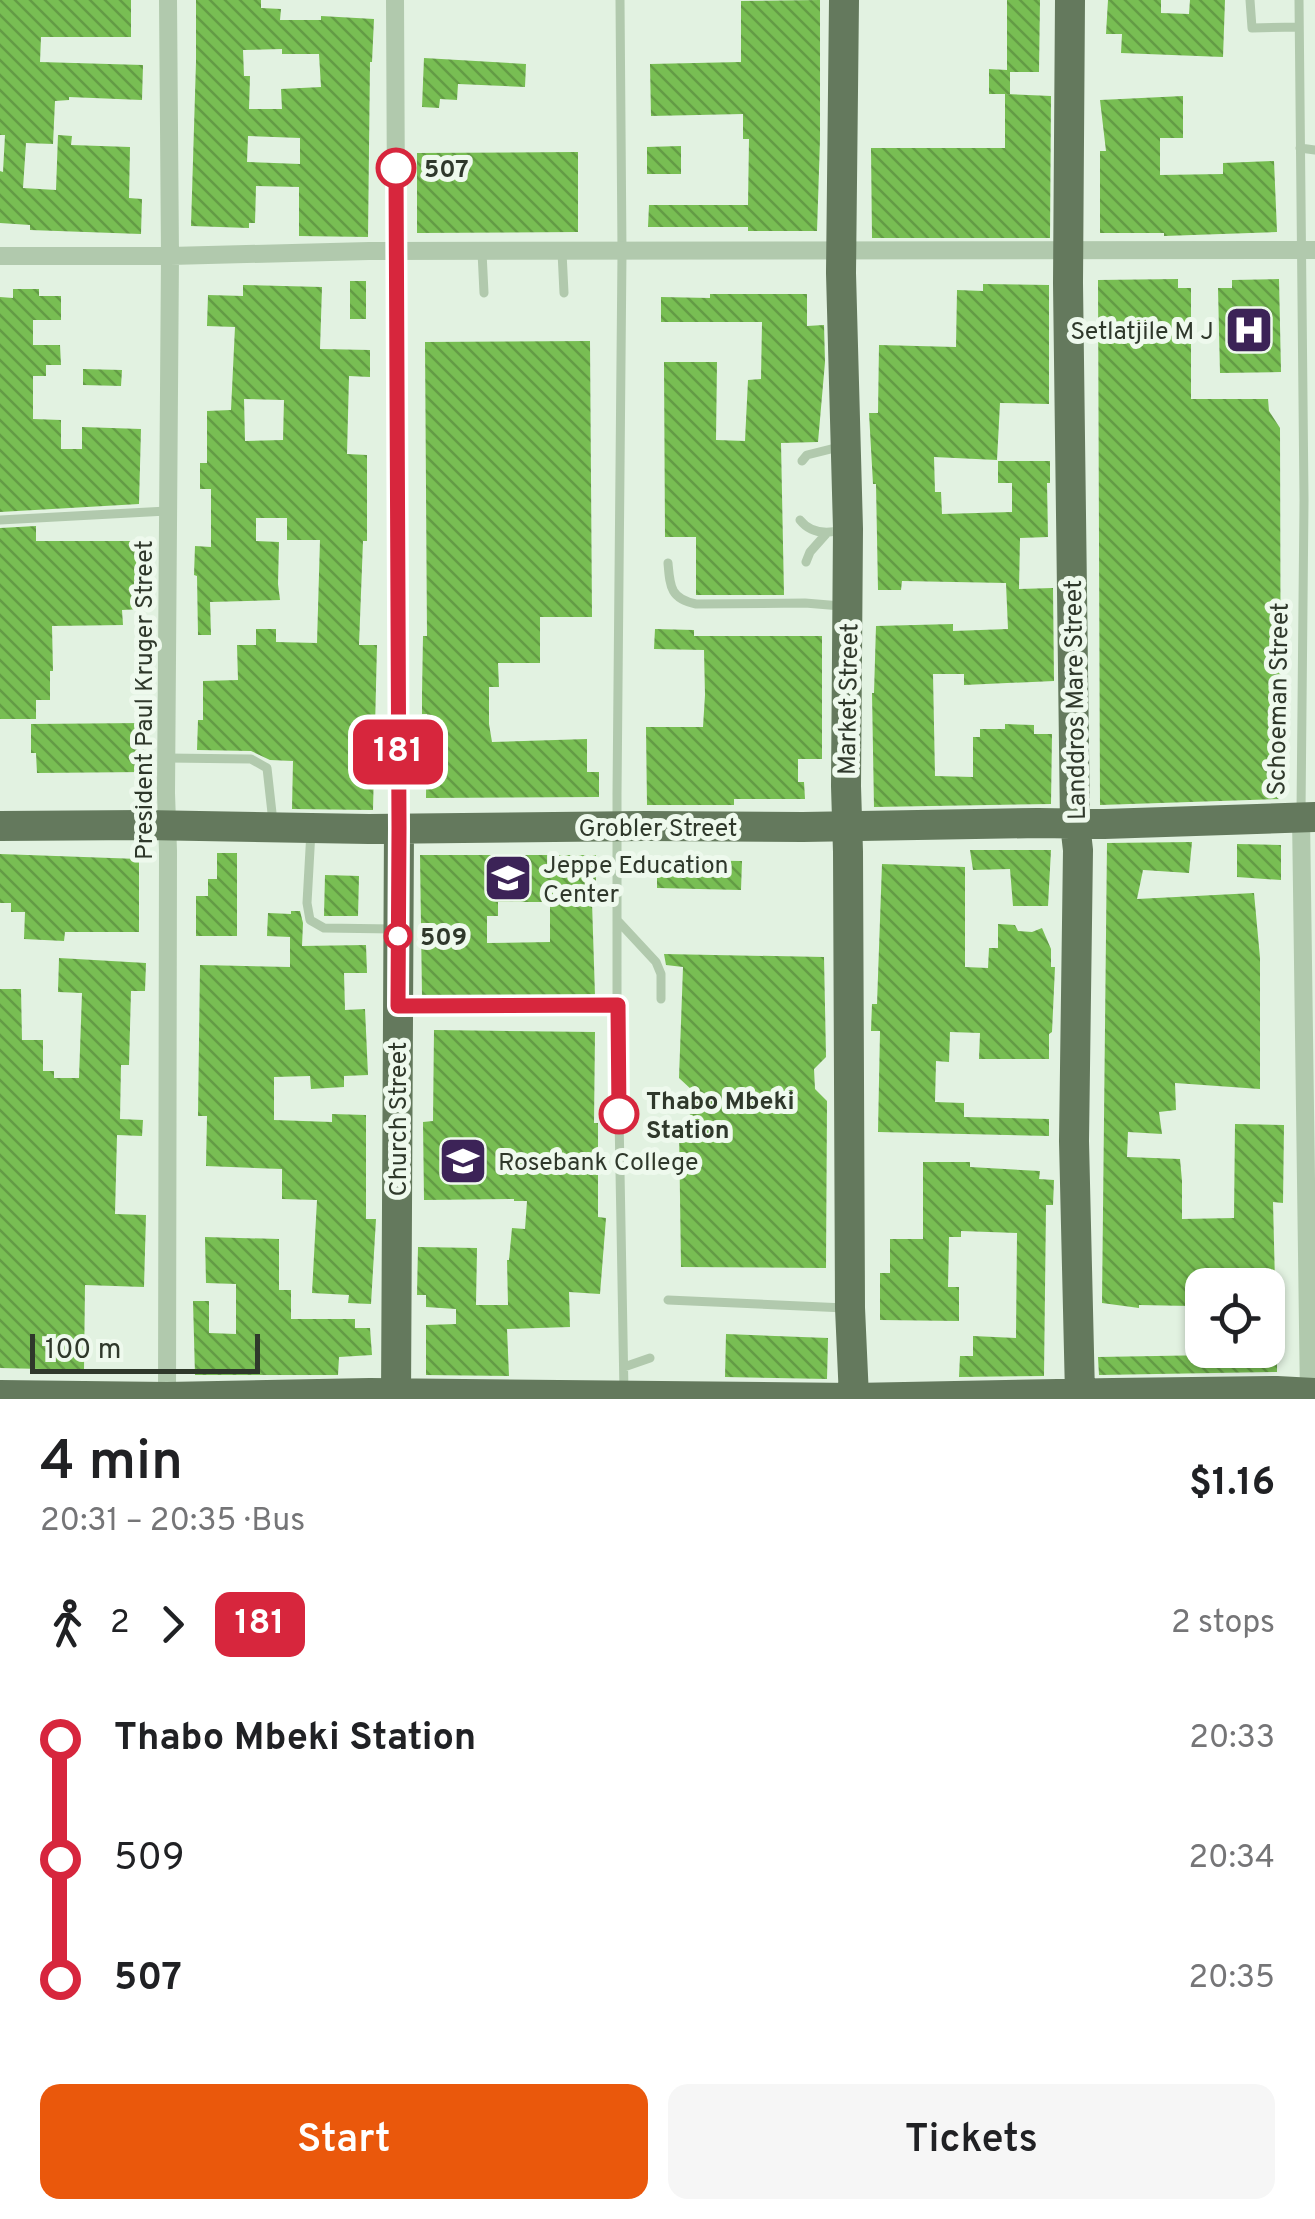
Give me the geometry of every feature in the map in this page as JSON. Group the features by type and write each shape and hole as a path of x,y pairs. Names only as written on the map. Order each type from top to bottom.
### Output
{"main road":[{"name":"Market Street","path":"844,0 841,250 846,445 837,531 848,606 850,1308 854,1398"},
{"name":"Landdros Mare Street","path":"1070,0 1069,250 1078,850 1074,1141 1080,1396"},
{"name":"Grobler Street","path":"0,826 1075,824 1308,816"},
{"name":"Church Street","path":"396,1396 399,828"},
{"path":"0,1395 483,1397 624,1381 854,1398 1259,1392 1311,1395"}],"street":[{"name":"President Paul Kruger Street","path":"167,1398 168,0"},
{"name":"Church Street","path":"395,0 399,828"},
{"path":"0,256 1308,250"},
{"name":"Schoeman Street","path":"1308,816 1311,1395"}],"lane":[{"path":"620,0 617,920 624,1381"},
{"path":"1250,0 1252,28 1300,26"},
{"name":"Schoeman Street","path":"1300,0 1300,148 1308,250 1304,500 1308,816"},
{"path":"1300,148 1315,150"},
{"path":"482,252 484,293"},
{"path":"562,252 564,293"},
{"path":"802,461 806,455 846,445"},
{"path":"0,520 168,511"},
{"path":"800,520 810,529 837,531"},
{"path":"806,562 810,552 837,531"},
{"path":"668,563 670,584 684,602 848,606"},
{"path":"166,758 260,762 267,768 274,828"},
{"path":"311,828 307,903 310,920 324,928 398,928"},
{"path":"617,920 656,962 661,974 661,999"},
{"path":"398,1006 618,1005"},
{"path":"668,1300 850,1308"},
{"path":"624,1381 650,1358"}],"building":[{"path":"0,0 131,0 131,37 41,37 40,62 143,65 142,100 69,97 55,101 53,144 26,143 23,188 56,190 58,135 72,136 71,145 130,147 129,198 142,199 141,234 30,230 30,225 0,223 5,135 0,135"},
{"path":"196,0 261,0 261,8 281,9 280,20 321,20 321,16 374,19 368,237 299,236 299,187 256,186 255,223 249,223 249,228 191,226","holes":["282,49 282,54 319,54 321,87 281,89 282,109 249,109 250,76 244,76 243,50","248,136 300,138 300,164 247,162"]},
{"path":"820,0 817,231 648,227 649,205 748,205 749,139 743,139 743,114 651,116 650,64 741,62 741,1"},
{"path":"1007,0 1040,0 1039,72 1010,72 1010,94 989,94 989,69 1007,70"},
{"path":"1108,0 1161,0 1161,13 1189,14 1190,0 1225,0 1223,57 1121,53 1122,34 1106,34"},
{"path":"424,58 526,64 525,87 458,84 457,100 440,99 439,108 422,107"},
{"path":"1005,94 1051,96 1050,238 872,238 871,148 1005,148"},
{"path":"1183,96 1183,138 1160,138 1160,175 1223,174 1223,163 1274,161 1277,232 1164,236 1100,233 1100,151 1106,151 1100,100"},
{"path":"681,146 681,174 647,174 647,147"},
{"path":"578,152 578,232 417,233 417,153"},
{"path":"1178,279 1178,288 1191,288 1191,399 1268,399 1269,411 1280,428 1281,799 1100,805 1098,280"},
{"name":"Setlatjile M J","path":"1279,279 1281,372 1220,373 1218,288 1232,288 1232,280"},
{"path":"350,281 366,281 366,319 350,319"},
{"path":"983,284 1049,285 1049,404 1000,403 997,460 934,457 935,492 941,492 942,514 1012,512 1012,483 998,483 998,461 1050,461 1048,537 1020,538 1019,589 1053,588 1054,681 964,685 964,674 933,674 935,776 973,777 973,737 980,737 980,729 1005,729 1005,724 1034,725 1034,734 1052,734 1051,804 874,807 872,693 876,626 953,624 953,631 1008,629 1006,583 902,581 901,590 878,590 876,484 869,413 878,413 879,345 956,347 957,290 983,291"},
{"path":"243,285 322,287 320,349 370,350 370,377 349,376 347,454 367,455 367,541 363,541 359,645 377,645 373,810 292,809 293,761 270,760 251,751 197,750 198,720 203,720 203,681 238,680 237,645 256,645 256,629 276,629 276,642 317,643 320,540 287,540 287,518 256,518 256,541 279,542 280,600 210,602 211,635 198,635 195,546 211,547 211,489 200,489 200,463 207,463 207,411 231,410 235,327 207,326 208,295 243,296","holes":["244,399 284,400 283,440 245,441"]},
{"path":"13,289 39,289 39,296 61,296 61,320 33,320 33,345 60,345 61,365 46,365 46,376 33,376 33,419 61,420 61,449 82,449 82,427 141,429 139,504 0,512 0,297 13,298"},
{"path":"710,294 807,294 807,326 824,325 818,442 781,443 784,595 696,595 696,537 665,537 664,362 717,362 716,440 745,441 748,380 761,379 762,322 661,322 661,297 710,298"},
{"path":"590,341 592,617 540,617 540,663 498,663 499,687 489,687 489,724 492,742 587,739 587,772 599,772 599,797 426,798 427,714 422,714 423,636 427,636 425,342"},
{"path":"83,369 122,370 121,386 83,385"},
{"path":"36,526 36,541 136,541 137,591 141,591 142,609 122,610 123,625 52,626 50,700 36,700 36,719 0,719 0,528"},
{"path":"655,629 694,630 694,636 822,636 822,759 798,759 798,782 804,782 805,799 734,799 734,805 647,805 646,727 703,727 705,695 704,650 654,649"},
{"path":"143,723 144,772 37,773 36,753 31,753 31,724"},
{"path":"1192,842 1189,873 1143,870 1137,899 1254,893 1260,958 1260,1089 1175,1083 1176,1110 1159,1112 1162,1134 1128,1132 1127,1157 1180,1159 1182,1219 1234,1218 1235,1124 1284,1125 1283,1203 1273,1202 1275,1268 1185,1268 1185,1306 1139,1308 1102,1303 1107,843"},
{"path":"1237,844 1281,845 1281,880 1237,877"},
{"path":"970,850 1051,850 1048,906 1013,906 1010,869 973,870"},
{"path":"217,853 237,853 237,936 196,936 196,896 208,896 208,879 217,879"},
{"path":"0,854 139,859 139,932 65,932 64,941 24,939 25,912 11,912 11,903 0,903"},
{"path":"420,855 596,855 596,902 592,902 595,996 422,996","holes":["498,902 550,902 550,942 487,943 487,916 498,916"]},
{"path":"657,860 742,861 741,890 657,888"},
{"path":"882,864 965,867 965,967 988,968 989,948 998,948 998,924 1015,925 1018,931 1042,928 1051,949 1051,967 1055,967 1049,1059 979,1059 980,1033 950,1032 949,1062 936,1061 935,1102 964,1103 964,1117 1049,1119 1049,1136 878,1132 880,1031 871,1031 872,1004 877,1004"},
{"path":"325,875 359,876 358,916 324,916"},
{"path":"300,911 302,946 366,945 367,973 344,973 345,1010 365,1009 368,1075 344,1076 344,1087 311,1089 310,1076 274,1077 274,1120 332,1122 332,1114 366,1115 366,1219 376,1219 371,1304 348,1303 349,1295 312,1293 317,1200 282,1199 282,1169 206,1166 207,1116 198,1116 200,965 290,967 290,937 267,936 268,913"},
{"path":"664,954 824,957 826,1057 814,1069 815,1089 827,1101 826,1268 681,1267 679,1127 692,1112 693,1091 679,1078 683,967 666,965"},
{"path":"59,958 146,963 145,991 131,991 129,1065 121,1065 120,1119 143,1120 142,1136 117,1135 115,1214 146,1215 144,1287 85,1285 84,1370 0,1368 0,989 21,989 22,1040 43,1040 43,1071 54,1071 54,1078 79,1078 82,993 58,992"},
{"path":"434,1030 595,1032 598,1217 606,1218 600,1294 569,1292 570,1327 507,1329 509,1376 426,1375 426,1325 456,1324 456,1309 426,1307 426,1295 417,1295 418,1247 477,1248 476,1305 508,1305 507,1260 512,1228 525,1229 527,1201 424,1200 423,1122 433,1121"},
{"path":"923,1162 970,1162 970,1167 1040,1171 1039,1179 1054,1180 1053,1205 1046,1205 1044,1376 959,1377 960,1356 973,1356 973,1336 1016,1338 1017,1233 961,1231 961,1237 949,1237 948,1287 959,1287 959,1321 880,1320 880,1273 890,1273 890,1239 923,1239"},
{"path":"205,1237 279,1239 279,1290 291,1290 291,1319 355,1319 355,1328 370,1328 372,1355 339,1357 338,1375 195,1375 193,1301 209,1301 209,1333 236,1334 236,1284 206,1283"},
{"path":"726,1334 828,1338 827,1379 725,1377"},
{"path":"1185,1356 1185,1368 1277,1368 1277,1372 1099,1375 1098,1357"}],"bus line":[{"name":"181","path":"396,168 398,1006 618,1005 619,1114"}],"place":[{"name":"507","path":"396,168"},
{"name":"Setlatjile M J","path":"1249,330"},
{"name":"Jeppe Education Center","path":"508,878"},
{"name":"509","path":"398,936"},
{"name":"Thabo Mbeki Station","path":"619,1114"},
{"name":"Rosebank College","path":"463,1161"}]}
